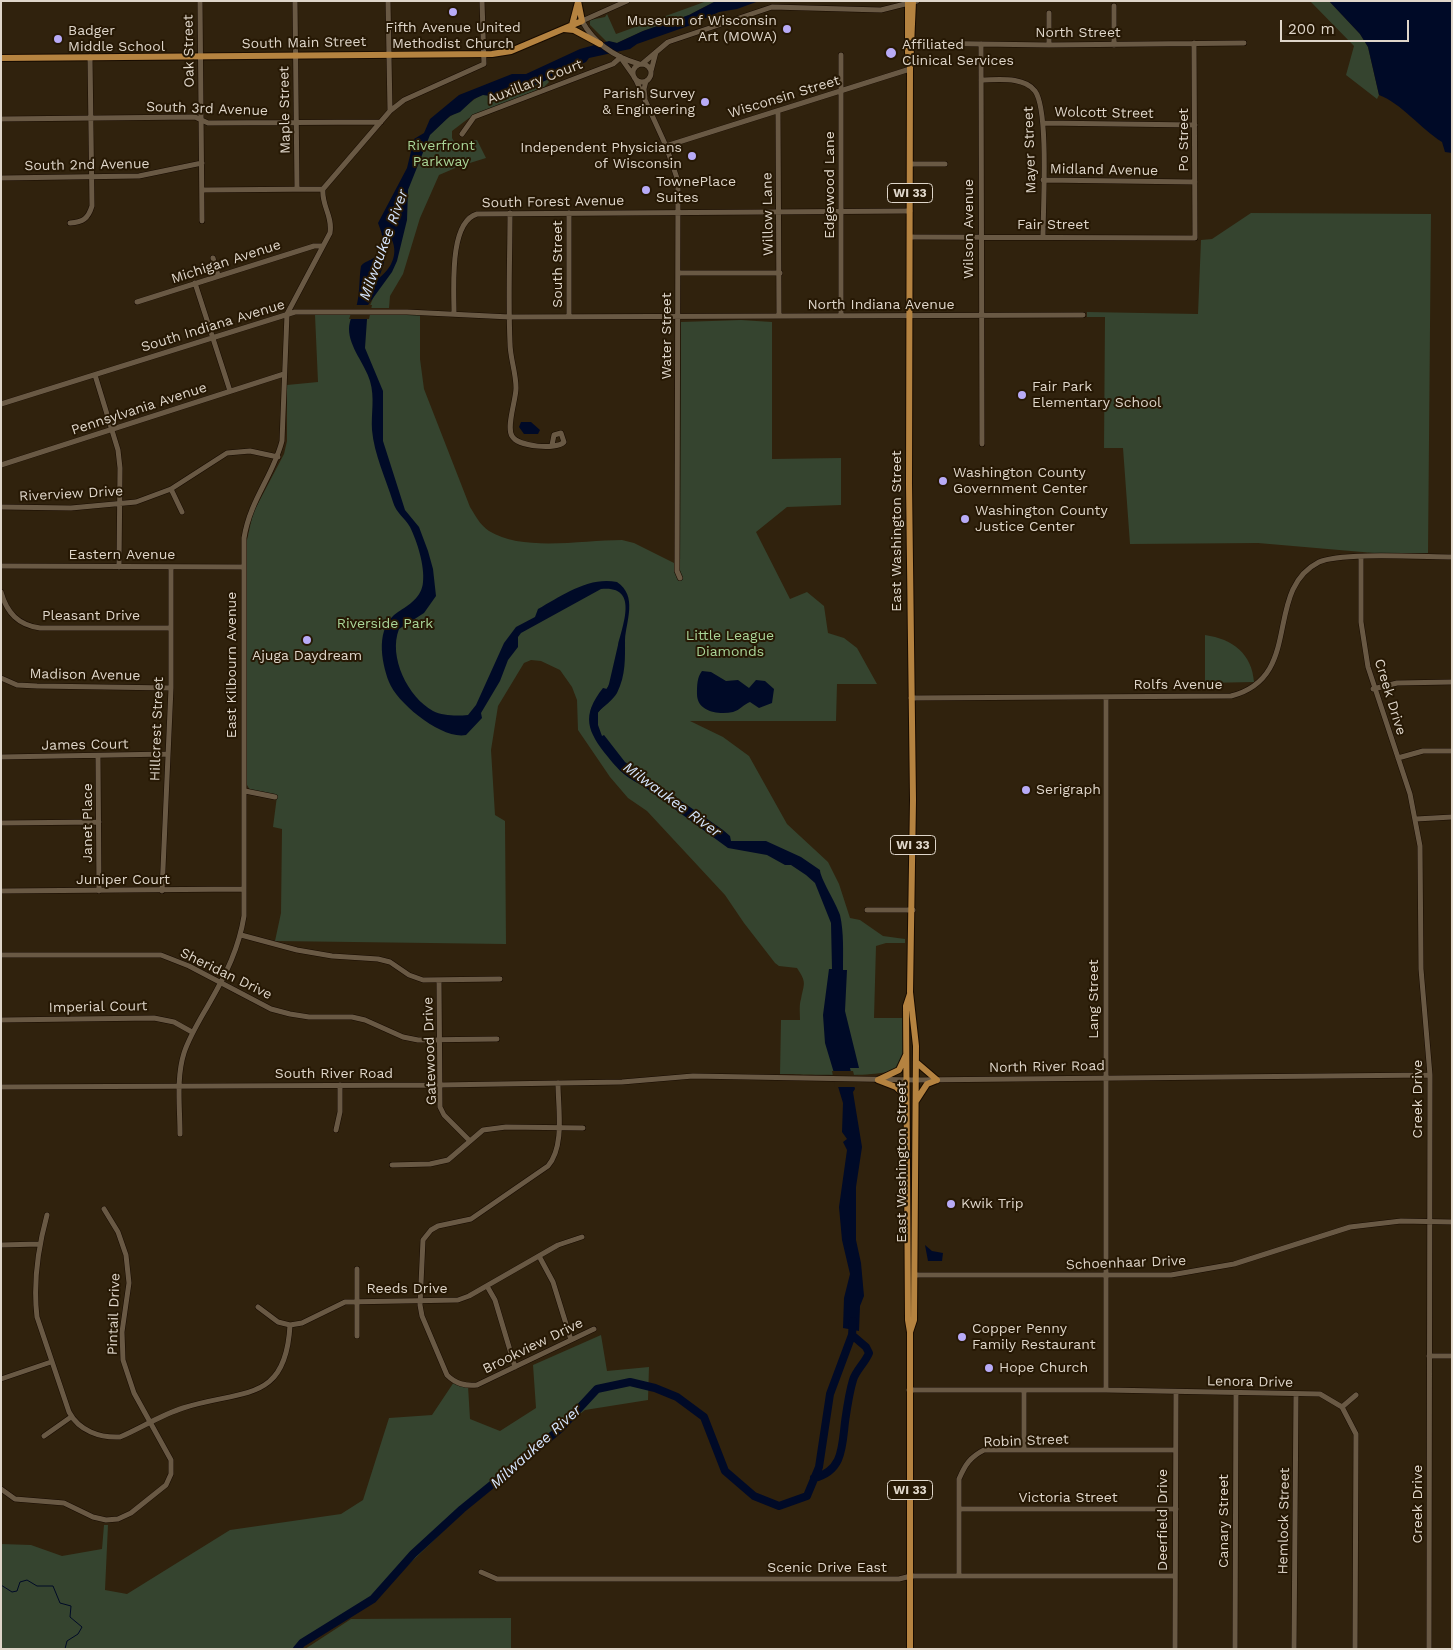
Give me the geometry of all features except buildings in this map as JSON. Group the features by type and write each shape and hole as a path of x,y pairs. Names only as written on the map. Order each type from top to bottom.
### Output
{"main road":[{"path":"578,1 582,21"},
{"path":"572,25 578,1"},
{"name":"East Washington Street","path":"910,1332 914,1320 915,1275 916,1062 910,992 913,910 910,316 910,69 912,2"},
{"name":"East Washington Street","path":"910,69 907,43 912,2"},
{"name":"South Main Street","path":"1,58 484,54 511,51 582,21"},
{"path":"563,29 574,30 600,44"},
{"name":"East Washington Street","path":"910,992 906,1006 908,1320 910,1332 910,1649"},
{"path":"878,1080 899,1070 906,1054"},
{"path":"915,1102 927,1084 937,1080 916,1062"},
{"path":"878,1080 896,1087 906,1098"}],"street":[{"name":"Oak Street","path":"200,1 202,221"},
{"name":"Maple Street","path":"295,1 296,188"},
{"path":"388,1 390,111"},
{"path":"202,190 323,189 390,111 404,100 484,64 482,1"},
{"name":"South Main Street","path":"582,21 627,1"},
{"path":"656,50 651,74 646,81 635,78 634,70 656,50 668,42 772,7 876,10 912,2"},
{"path":"1114,6 1114,45"},
{"path":"1049,13 1049,45"},
{"path":"582,21 600,44 620,57 648,66 651,74"},
{"name":"North Street","path":"912,43 1049,45 1244,43"},
{"name":"Po Street","path":"1194,43 1195,238"},
{"name":"Wilson Avenue","path":"981,44 982,444"},
{"name":"Edgewood Lane","path":"840,55 842,316"},
{"path":"70,223 80,222 89,217 92,206 90,57"},
{"name":"Water Street","path":"620,57 635,78 666,146 678,180 677,570 680,578"},
{"name":"Auxillary Court","path":"462,134 474,117 613,64 620,57"},
{"name":"Wisconsin Street","path":"666,146 910,69"},
{"name":"Mayer Street","path":"981,80 1005,80 1025,83 1035,90 1040,102 1043,123 1043,236"},
{"name":"Water Street","path":"645,101 644,89 646,81"},
{"name":"Willow Lane","path":"778,111 779,316"},
{"name":"South 3rd Avenue","path":"1,119 195,117 208,123 381,122"},
{"name":"Wolcott Street","path":"1043,123 1195,125"},
{"name":"South 2nd Avenue","path":"1,178 155,175 202,163"},
{"path":"910,164 946,164"},
{"name":"Midland Avenue","path":"1043,180 1195,182"},
{"name":"East Kilbourn Avenue","path":"180,1134 180,1086 184,1053 192,1032 222,982 241,935 244,889 245,792 243,567 247,521 253,504 278,457 282,441 288,314 323,246 331,226 323,202 323,189"},
{"name":"South Forest Avenue","path":"454,313 455,254 464,221 470,216 477,214 910,211"},
{"name":"South Street","path":"569,212 569,316"},
{"path":"510,213 510,344 516,371 516,398 510,425 511,436 522,445 552,445"},
{"name":"Fair Street","path":"910,236 1195,238"},
{"name":"Michigan Avenue","path":"138,302 218,275 314,246 323,246"},
{"path":"213,258 218,275"},
{"path":"678,274 780,273"},
{"path":"195,283 230,391"},
{"name":"South Indiana Avenue","path":"1,404 288,314 373,311 454,313 510,317 679,315"},
{"name":"North Indiana Avenue","path":"679,315 1083,315"},
{"name":"Pennsylvania Avenue","path":"1,465 284,374"},
{"path":"95,375 113,430 120,468 119,567"},
{"name":"Riverview Drive","path":"1,507 71,508 136,502 170,489 227,454 250,452 278,457"},
{"path":"170,489 182,512"},
{"name":"Rolfs Avenue","path":"911,698 1231,696 1250,690 1264,680 1271,670 1290,598 1298,581 1309,569 1320,562 1334,557 1452,557"},
{"name":"Creek Drive","path":"1361,557 1361,622 1373,689 1398,758 1416,819 1420,846 1422,994 1429,1045 1430,1075 1429,1649"},
{"name":"Eastern Avenue","path":"1,566 243,567"},
{"name":"Hillcrest Street","path":"162,891 171,688 171,567"},
{"name":"Pleasant Drive","path":"1,592 4,605 15,619 26,626 40,628 170,628"},
{"name":"Madison Avenue","path":"1,678 17,685 171,688"},
{"path":"1373,689 1397,683 1452,682"},
{"name":"Lang Street","path":"1106,697 1106,1390"},
{"path":"1398,758 1423,751 1452,751"},
{"name":"James Court","path":"1,757 168,754"},
{"name":"Janet Place","path":"98,756 99,891"},
{"path":"245,792 275,797"},
{"path":"1416,819 1452,817"},
{"path":"1,823 99,822"},
{"name":"Juniper Court","path":"1,892 244,889"},
{"path":"867,910 913,910"},
{"path":"241,935 297,950 332,956 378,959 390,962 423,980 500,979"},
{"name":"Sheridan Drive","path":"1,955 161,955 222,982 271,1009 309,1016 352,1017 366,1020 403,1037 440,1040 497,1038"},
{"name":"Gatewood Drive","path":"439,980 440,1107 444,1116 470,1141"},
{"name":"Imperial Court","path":"1,1020 154,1018 174,1022 192,1032"},
{"name":"North River Road","path":"666,1077 754,1076 831,1080 937,1080 1430,1075"},
{"name":"South River Road","path":"1,1087 440,1085 622,1082 666,1077"},
{"path":"420,1300 421,1250 426,1235 438,1226 471,1219 548,1166 558,1148 558,1083"},
{"path":"336,1130 340,1112 340,1084"},
{"path":"392,1165 430,1164 448,1160 483,1130 506,1127 583,1128"},
{"name":"Pintail Drive","path":"1,1489 15,1499 64,1503 93,1517 106,1520 118,1519 131,1513 166,1485 171,1474 171,1460 134,1393 123,1360 122,1332 129,1283 126,1255 118,1232 104,1209"},
{"path":"47,1215 39,1244 35,1300 36,1316 71,1417 92,1434 109,1438 120,1437 183,1408 248,1393 266,1386 281,1370 286,1356 290,1325 278,1322 258,1307"},
{"name":"Schoenhaar Drive","path":"915,1275 1171,1275 1207,1270 1245,1261 1350,1227 1401,1221 1452,1222"},
{"name":"Reeds Drive","path":"290,1325 302,1322 336,1304 357,1300 458,1300 487,1286 558,1245 582,1236"},
{"path":"1,1245 39,1244"},
{"path":"539,1256 554,1282 571,1340"},
{"path":"357,1269 357,1336"},
{"path":"487,1286 494,1300 515,1367"},
{"name":"Brookview Drive","path":"420,1300 422,1316 447,1375 454,1382 468,1386 477,1385 594,1329"},
{"path":"1429,1356 1452,1356"},
{"path":"1,1379 51,1362"},
{"name":"Lenora Drive","path":"909,1390 1106,1390 1320,1394 1342,1407"},
{"path":"1024,1391 1024,1450"},
{"name":"Deerfield Drive","path":"1175,1649 1176,1509 1174,1450 1176,1392"},
{"name":"Canary Street","path":"1235,1649 1236,1393"},
{"name":"Hemlock Street","path":"1294,1649 1296,1394"},
{"path":"1355,1649 1356,1434 1342,1407 1356,1395"},
{"path":"44,1436 71,1417"},
{"name":"Robin Street","path":"959,1576 959,1479 965,1465 973,1455 984,1450 1174,1450"},
{"name":"Victoria Street","path":"959,1509 1176,1509"},
{"name":"Scenic Drive East","path":"480,1572 497,1579 899,1579 911,1576 1175,1576"}],"green space":[{"path":"707,1 716,1 689,15 643,31 617,43 607,42 590,25 590,20 605,17 607,14 616,34"},
{"path":"1310,1 1329,1 1360,34 1368,47 1379,95 1377,99 1346,75 1354,46"},
{"name":"Riverfront Parkway","path":"548,79 549,82 544,87 469,118 452,131 452,138 455,143 477,140 486,158 439,175 420,218 403,274 390,296 389,308 369,308 376,291 395,260 406,193 423,146 430,134 445,120 482,94 507,91"},
{"path":"1251,213 1431,214 1428,553 1374,553 1258,543 1130,544 1123,448 1104,448 1105,317 1087,317 1087,312 1198,314 1201,240 1212,239"},
{"name":"Riverside Park","path":"315,315 420,315 420,359 424,389 470,507 486,529 503,537 535,543 622,540 634,543 680,566 681,322 741,320 772,322 772,459 841,458 841,505 787,507 756,532 790,599 807,592 824,606 828,633 844,638 857,648 877,684 837,684 836,721 690,721 723,737 749,756 787,824 828,862 839,884 850,918 860,920 883,936 905,939 905,943 886,943 876,946 874,1018 903,1018 903,1051 897,1068 877,1074 860,1075 780,1074 781,1020 800,1020 800,1004 804,983 800,973 797,968 779,966 775,963 725,895 647,811 628,798 610,777 578,730 577,700 572,687 560,670 541,661 531,660 524,663 498,706 491,750 495,815 505,821 506,944 275,941 281,913 282,829 273,827 277,796 250,790 247,785 247,540 253,513 284,454 287,441 287,385 318,382"},
{"path":"1205,635 1224,640 1239,650 1249,663 1254,682 1205,683"},
{"path":"601,1335 607,1371 649,1367 648,1400 585,1410 491,1485 373,1599 302,1643 297,1649 1,1649 1,1544 31,1545 62,1556 102,1549 104,1525 108,1525 105,1590 127,1594 230,1530 341,1514 363,1500 389,1418 432,1415 454,1382 468,1386 470,1419 500,1431 536,1408 533,1365"},
{"path":"511,1618 511,1649 305,1649 351,1619"}],"water":[{"path":"716,1 759,1 737,9 719,12 691,25 637,44 630,49 589,58 586,62 538,84 508,91 497,97 483,95 474,99 460,112 450,116 430,135 408,190 407,220 397,261 392,272 368,305 365,348 383,391 383,441 405,510 419,527 428,551 433,569 436,596 424,613 399,629 396,640 396,652 402,675 408,686 424,705 441,714 468,715 476,705 504,643 516,627 535,617 538,609 576,588 596,582 617,582 627,594 629,601 624,666 622,680 617,693 598,712 598,725 602,736 604,735 625,762 723,830 730,836 731,841 766,841 801,857 820,870 840,915 843,935 843,970 847,970 845,1011 859,1068 850,1068 855,1089 853,1092 862,1147 856,1187 856,1240 861,1263 864,1296 860,1306 859,1331 843,1328 844,1298 850,1274 842,1240 839,1207 847,1150 843,1142 847,1139 842,1132 843,1103 825,1043 823,1015 829,969 832,969 831,923 815,883 806,875 791,865 785,865 767,855 728,848 624,774 612,762 595,739 589,723 589,715 596,698 603,688 607,689 609,684 625,617 626,608 620,593 613,589 601,589 521,633 518,637 518,647 508,660 500,681 481,713 482,718 466,735 445,732 433,726 401,700 389,682 382,655 383,635 386,626 391,618 418,596 422,587 423,569 413,533 394,506 378,457 372,430 373,399 370,381 354,349 349,329 358,299 361,266 375,257 382,249 383,240 378,223 407,168 414,139 424,133 430,119 459,95 512,74 526,74 580,49 609,41 617,43 643,31 689,15","holes":["391,238 394,245 391,265 377,280 371,283 384,262 384,255"]},
{"path":"1329,1 1452,1 1452,153 1445,152 1442,142 1395,104 1379,95 1368,47 1360,34"},
{"path":"521,422 531,422 540,430 538,434 524,434 519,427"},
{"path":"702,671 711,672 726,681 738,680 749,688 756,680 765,681 774,689 772,703 759,708 750,702 735,711 727,713 710,711 701,705 698,700 698,682"},
{"path":"925,1245 932,1251 943,1253 942,1261 928,1261"}],"pier":[{"path":"354,305 372,305 369,319 349,319"},
{"path":"832,1071 853,1071 857,1087 835,1087"}],"waterway":[{"name":"Milwaukee River","path":"370,290 380,263"},
{"name":"Milwaukee River","path":"595,710 613,687"},
{"name":"Milwaukee River","path":"297,1649 302,1643 373,1599 413,1554 462,1509 560,1429 597,1389 630,1382 655,1388 677,1397 704,1417 725,1471 754,1496 779,1506 807,1496 819,1467 830,1394 852,1335 853,1321"},
{"path":"814,1478 824,1475 836,1464 842,1449 848,1401 853,1380 869,1353 866,1347 852,1335"},
{"path":"1,1585 12,1592 17,1591 20,1582 27,1580 37,1586 53,1586 60,1603 71,1606 70,1617 82,1627 78,1634 67,1641 65,1649"}],"place":[{"name":"Fifth Avenue United Methodist Church","path":"453,12"},
{"name":"Museum of Wisconsin Art (MOWA)","path":"787,29"},
{"name":"Badger Middle School","path":"58,39"},
{"name":"Affiliated Clinical Services","path":"891,53"},
{"name":"Parish Survey & Engineering","path":"705,102"},
{"name":"Independent Physicians of Wisconsin","path":"692,156"},
{"name":"TownePlace Suites","path":"646,190"},
{"name":"Fair Park Elementary School","path":"1022,395"},
{"name":"Washington County Government Center","path":"943,481"},
{"name":"Washington County Justice Center","path":"965,519"},
{"name":"Ajuga Daydream","path":"307,640"},
{"name":"Serigraph","path":"1026,790"},
{"name":"Kwik Trip","path":"951,1204"},
{"name":"Copper Penny Family Restaurant","path":"962,1337"},
{"name":"Hope Church","path":"989,1368"}],"park label":[{"name":"Little League Diamonds","path":"730,644"}]}
